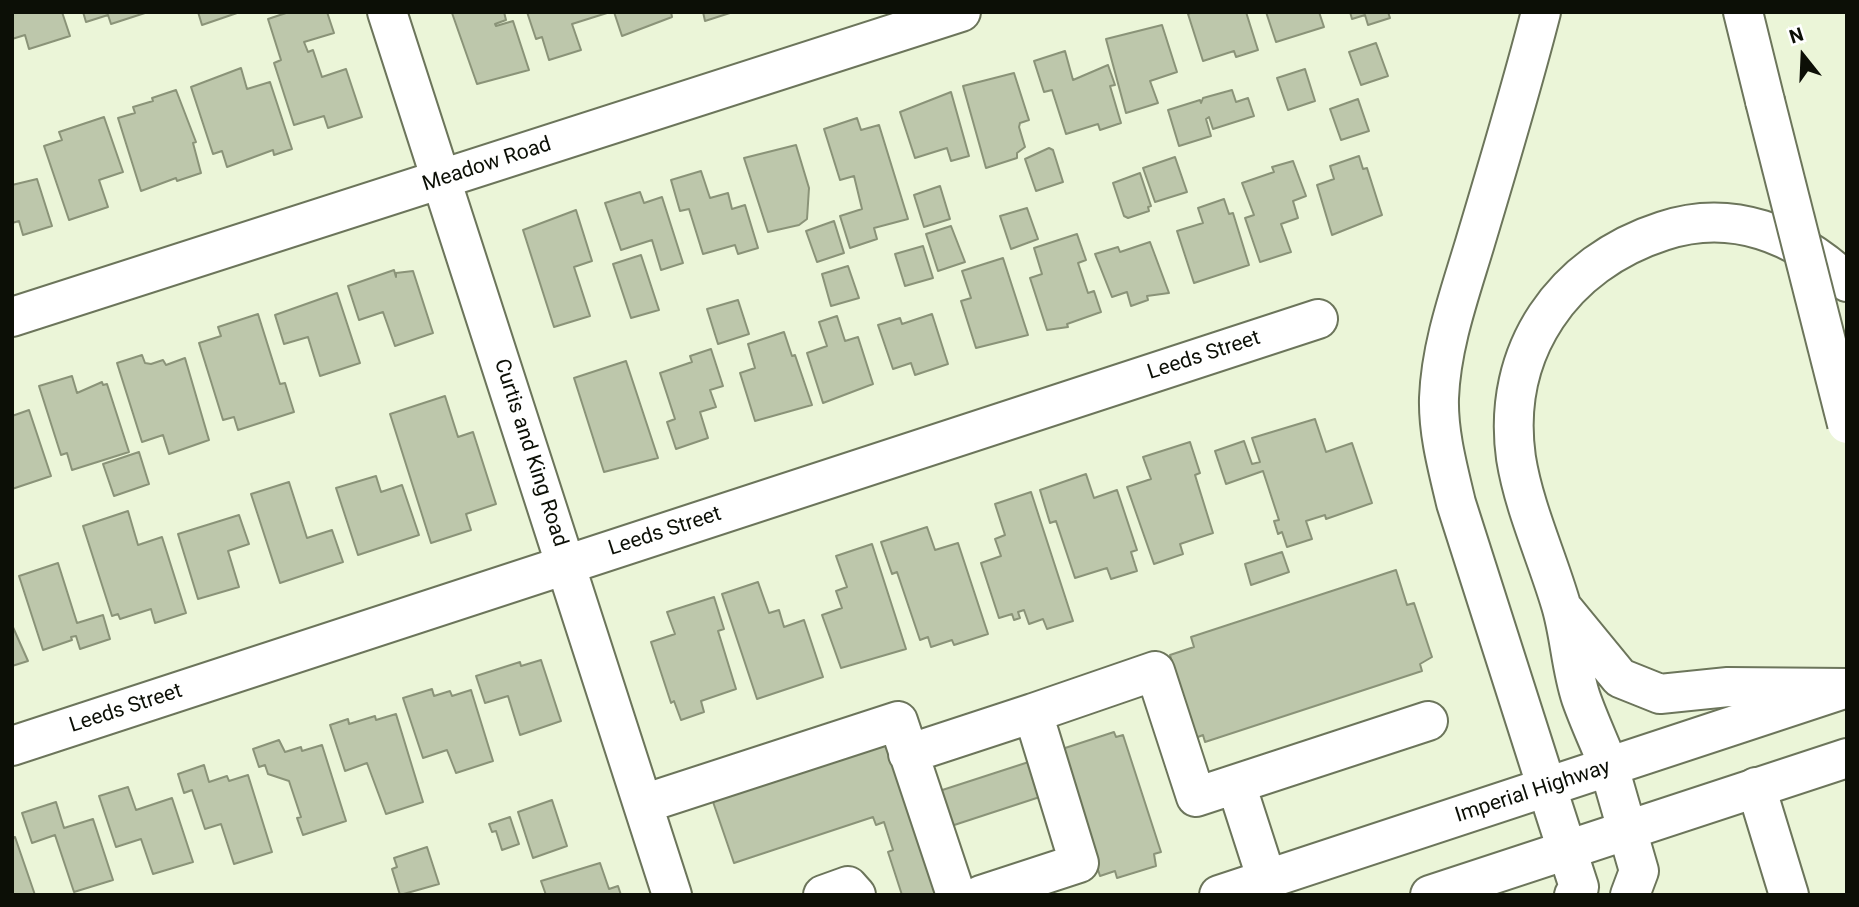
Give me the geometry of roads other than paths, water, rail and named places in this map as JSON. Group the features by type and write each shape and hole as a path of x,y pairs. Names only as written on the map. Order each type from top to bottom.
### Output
{"main road":[{"name":"Curtis and King Road","path":"387,12 673,895"},
{"name":"Meadow Road","path":"12,317 961,12"},
{"path":"1541,12 1518,103 1457,302 1444,352 1439,399 1445,456 1456,503 1567,849 1578,887 1574,895"},
{"path":"1743,12 1847,424"},
{"path":"1630,895 1639,871 1609,767 1581,696 1562,607 1516,458 1515,419 1520,369 1539,327 1563,292 1593,266 1631,241 1669,229 1713,223 1755,225 1794,242 1847,282"},
{"name":"Leeds Street","path":"12,746 1318,319"},
{"path":"1562,607 1620,678 1660,694 1728,687 1847,688"},
{"path":"908,754 1155,671 1196,797 1428,721"},
{"name":"Imperial Highway","path":"1219,895 1847,688"},
{"path":"981,895 1079,863 1033,713"},
{"path":"643,804 898,721 956,895"},
{"path":"1430,895 1627,828 1847,758"},
{"path":"1236,784 1266,880"},
{"path":"1756,787 1788,895"},
{"path":"823,895 848,886 856,895"}]}
